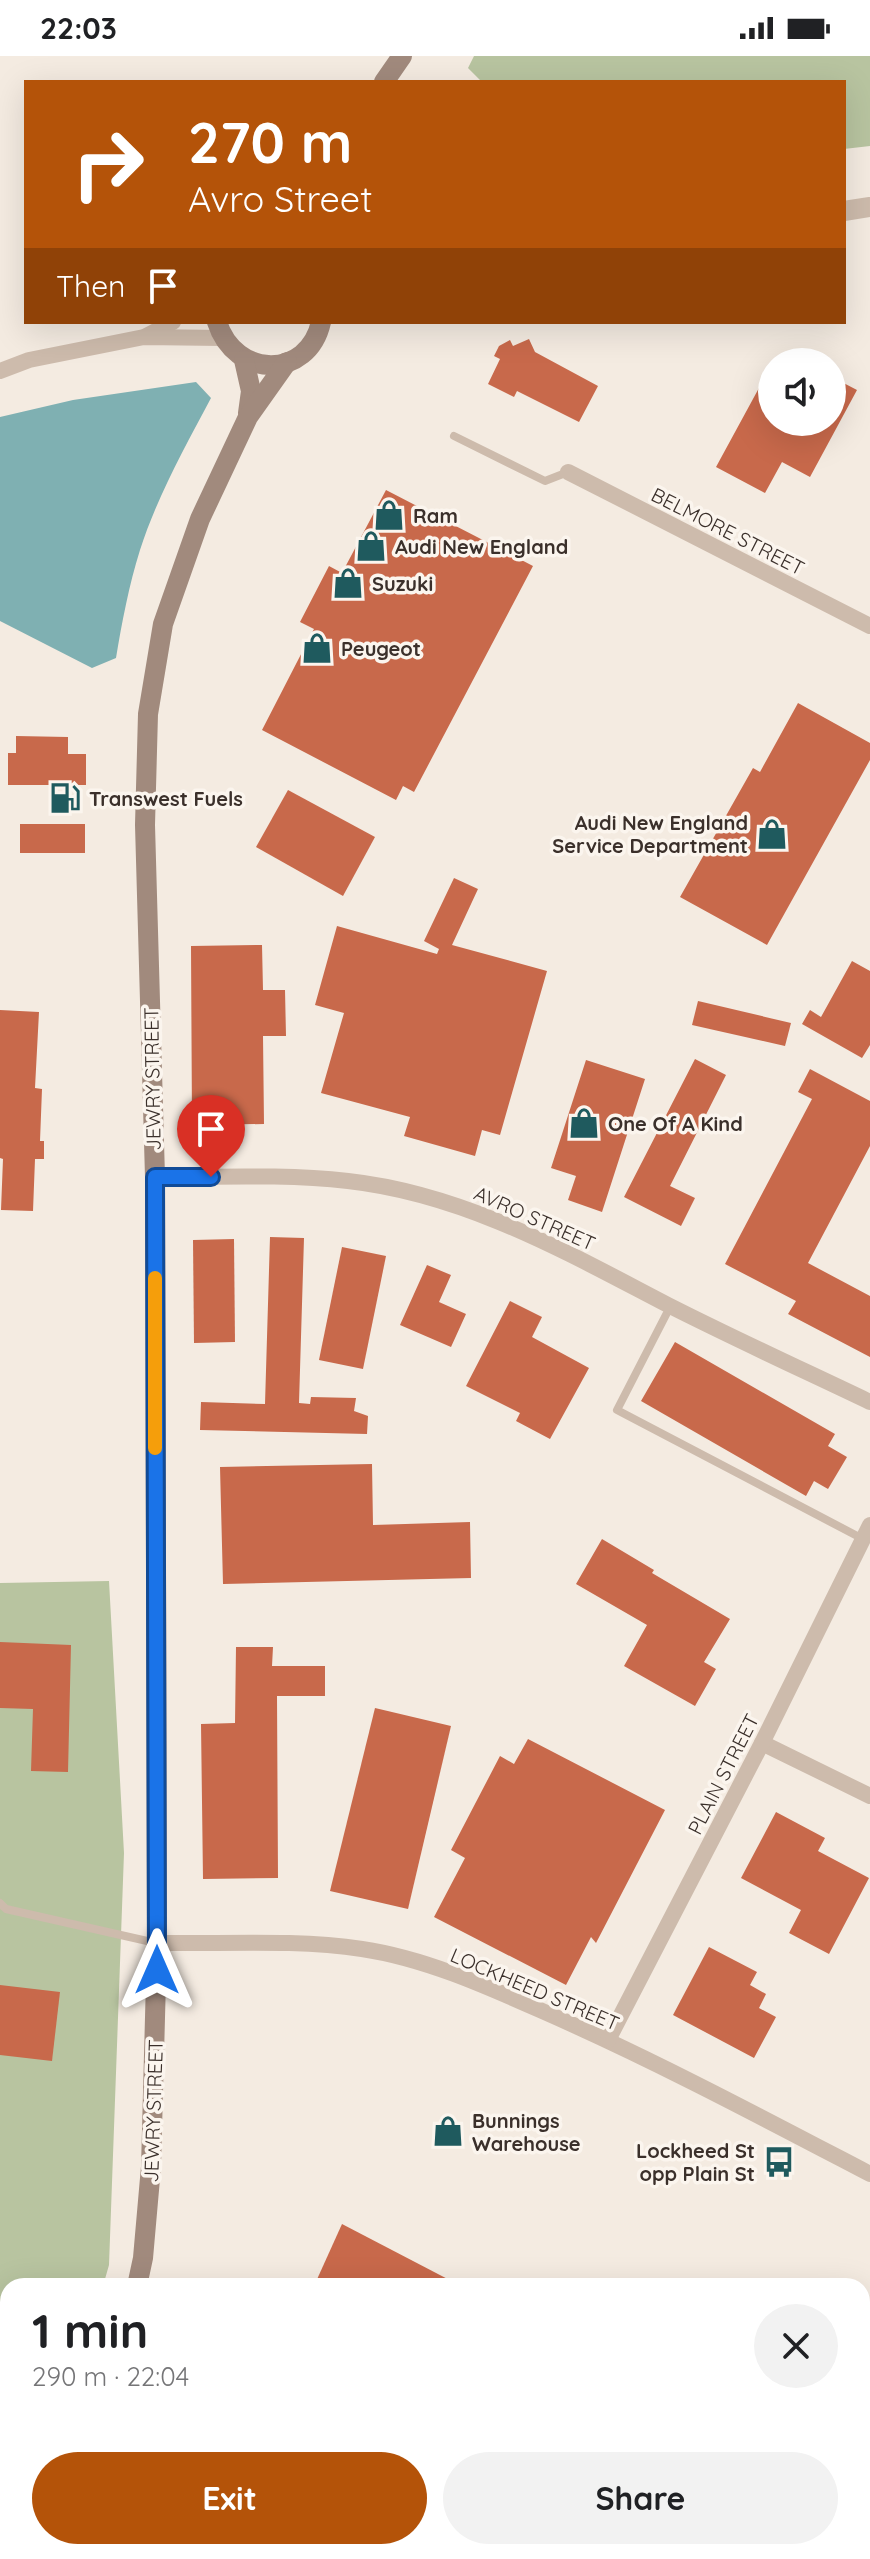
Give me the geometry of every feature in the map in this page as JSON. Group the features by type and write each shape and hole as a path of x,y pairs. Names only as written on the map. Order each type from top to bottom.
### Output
{"main road":[{"path":"385,80 402,56"},
{"name":"JEWRY STREET","path":"139,2278 151,2167 157,1943 155,1177 145,825 148,714 163,624 200,519 248,417 287,362 299,357 312,344 323,324"},
{"path":"219,330 229,349 244,360 262,365 287,362"},
{"name":"JEWRY STREET","path":"244,360 251,391 248,417"}],"street":[{"path":"846,211 870,207"},
{"path":"144,337 169,324"},
{"path":"0,371 29,360 144,337 219,330"},
{"name":"BELMORE STREET","path":"568,472 870,626"},
{"name":"AVRO STREET","path":"155,1177 349,1181 472,1210 538,1237 671,1306 870,1402"},
{"name":"PLAIN STREET","path":"608,2040 762,1743 866,1532"},
{"path":"762,1743 870,1796"},
{"name":"LOCKHEED STREET","path":"157,1943 285,1943 364,1949 440,1970 608,2040 870,2174"}],"lane":[{"path":"454,436 545,481 568,472"},
{"path":"671,1306 617,1410 866,1532"},
{"path":"0,1903 6,1909 157,1943"}],"green space":[{"path":"474,56 870,56 870,146 846,149 846,80 480,80 468,68"},
{"path":"109,1581 124,1853 109,2265 105,2278 0,2278 0,1583"}],"water":[{"path":"196,382 211,398 172,472 147,530 129,590 116,658 92,668 0,621 0,417 73,400"}],"building":[{"path":"529,339 535,352 598,386 579,422 517,391 514,397 488,384 500,359 494,356 499,346 510,340 513,346"},
{"path":"846,384 857,390 846,410"},
{"path":"758,390 758,436 832,436 810,477 782,462 765,493 716,467"},
{"path":"386,490 533,566 414,792 403,786 396,800 262,730 314,629 300,622 329,566 342,573"},
{"name":"Audi New England Service Department","path":"798,703 870,743 870,760 767,945 680,897 753,768 760,772"},
{"path":"16,736 68,737 68,754 86,754 86,785 8,785 8,753 16,753"},
{"path":"288,790 375,837 343,896 256,847"},
{"path":"20,824 85,824 85,853 20,853"},
{"path":"454,878 478,889 452,945 547,971 500,1135 482,1130 475,1156 404,1136 410,1117 321,1093 344,1013 315,1005 337,926 437,954 439,949 424,941"},
{"path":"262,945 263,990 285,990 286,1036 263,1036 264,1124 192,1125 191,946"},
{"path":"852,961 870,971 870,1045 862,1058 802,1024 810,1010 821,1017"},
{"path":"698,1001 791,1023 785,1046 692,1025"},
{"path":"0,1010 39,1012 35,1088 42,1089 40,1141 44,1141 44,1159 35,1159 33,1211 1,1210"},
{"path":"695,1059 726,1075 670,1186 695,1198 681,1226 624,1197"},
{"path":"586,1060 645,1079 602,1212 568,1200 576,1176 551,1168"},
{"path":"810,1069 870,1101 870,1146 808,1263 870,1296 870,1357 788,1314 796,1301 725,1264 812,1099 798,1092"},
{"path":"270,1237 304,1238 299,1403 310,1404 311,1397 356,1398 354,1411 368,1416 367,1434 200,1430 201,1402 265,1404"},
{"path":"234,1239 235,1342 194,1343 193,1240"},
{"path":"342,1247 386,1256 363,1369 319,1360"},
{"path":"427,1265 451,1275 439,1302 466,1314 451,1347 400,1325"},
{"path":"510,1301 542,1317 532,1337 589,1368 550,1439 516,1421 520,1413 466,1386"},
{"path":"675,1342 835,1434 828,1446 847,1457 828,1489 814,1481 806,1496 641,1401"},
{"path":"372,1464 373,1525 470,1522 471,1578 223,1584 220,1467"},
{"path":"602,1539 730,1619 704,1662 716,1669 695,1706 624,1666 647,1625 576,1584"},
{"path":"0,1642 71,1645 68,1772 31,1771 33,1709 0,1708"},
{"path":"236,1647 273,1647 272,1666 325,1666 325,1696 277,1696 278,1878 203,1879 201,1724 235,1723"},
{"path":"375,1708 451,1726 408,1909 330,1891"},
{"path":"528,1739 665,1810 596,1943 591,1937 566,1985 434,1917 465,1858 451,1850 500,1756 514,1764"},
{"path":"776,1812 825,1838 818,1851 869,1878 829,1954 789,1933 801,1910 741,1878"},
{"path":"709,1947 757,1972 750,1985 766,1994 759,2008 776,2017 754,2058 673,2015"},
{"path":"0,1985 60,1992 52,2061 0,2055"},
{"path":"342,2224 446,2278 318,2278"}],"slow traffic":[{"path":"155,1278 155,1448"}],"place":[{"name":"Ram","path":"389,515"},
{"name":"Audi New England","path":"371,546"},
{"name":"Suzuki","path":"348,583"},
{"name":"Peugeot","path":"317,648"},
{"name":"Transwest Fuels","path":"65,798"},
{"name":"Audi New England Service Department","path":"772,834"},
{"name":"One Of A Kind","path":"584,1123"},
{"name":"Bunnings Warehouse","path":"448,2131"},
{"name":"Lockheed St opp Plain St","path":"779,2162"}],"route":[{"path":"157,1970 155,1177 211,1177"}]}
